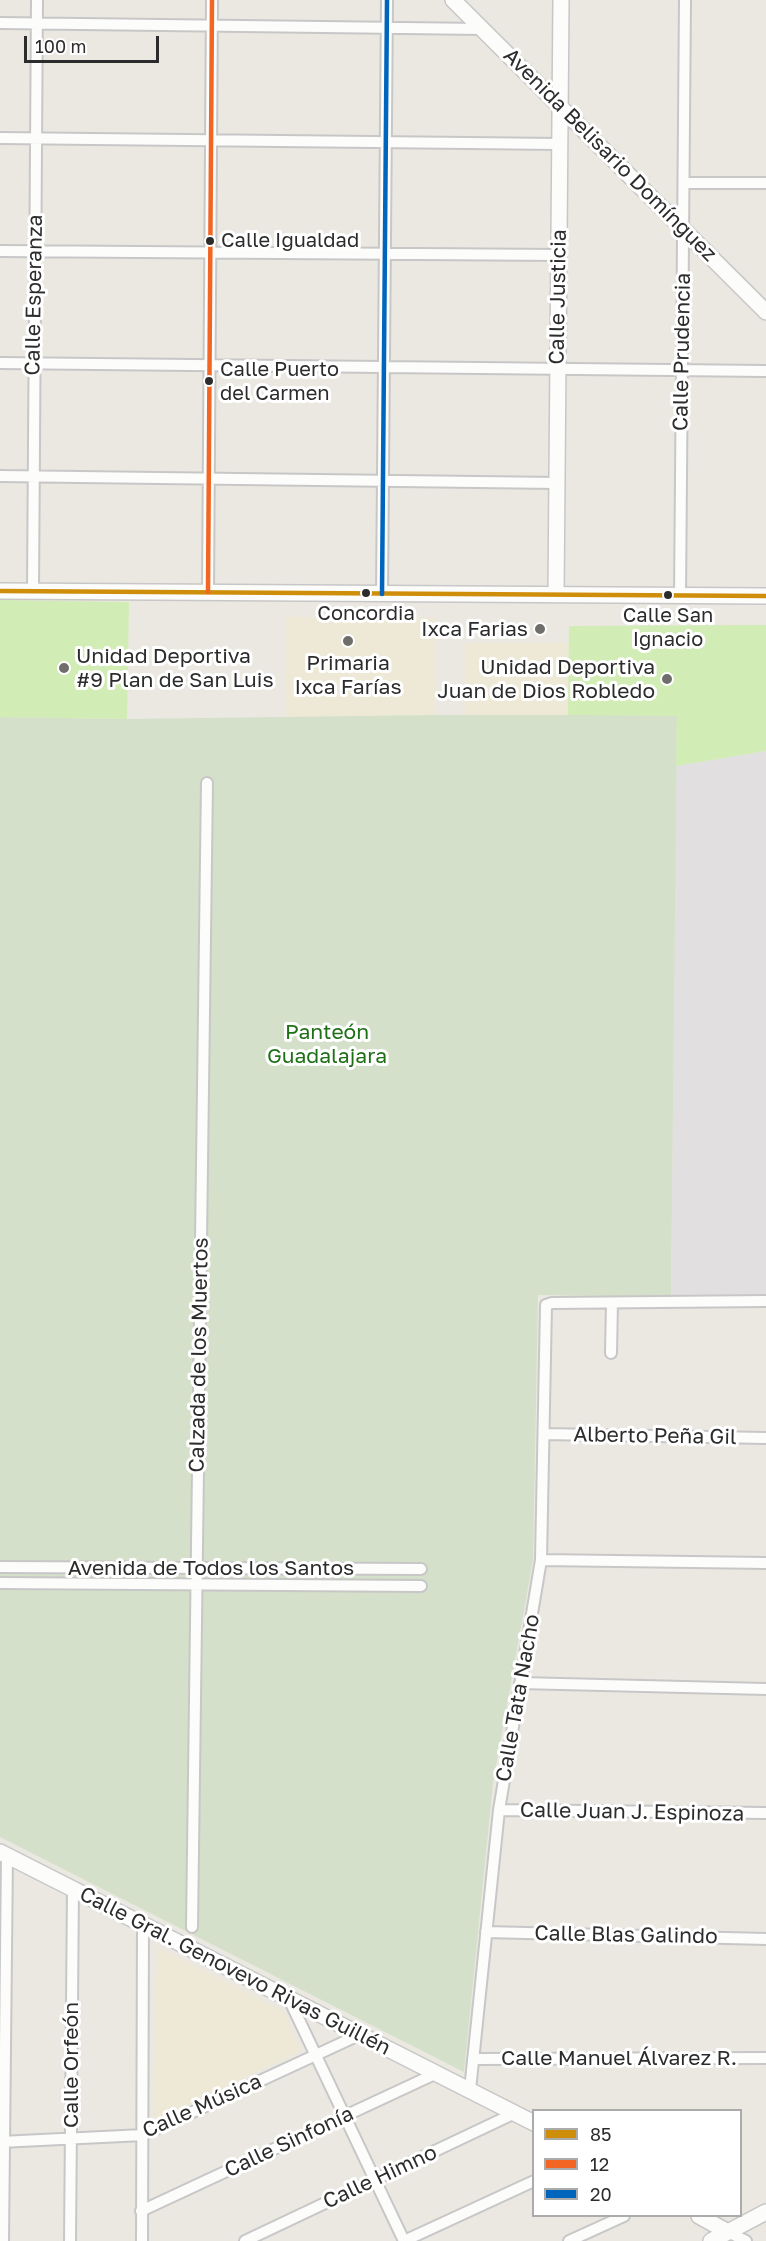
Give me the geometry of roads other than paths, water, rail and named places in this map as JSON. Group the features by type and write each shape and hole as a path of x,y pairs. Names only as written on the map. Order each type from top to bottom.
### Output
{"street":[{"name":"Calle Esperanza","path":"33,591 37,0"},
{"path":"208,592 212,0"},
{"path":"382,594 383,253 387,0"},
{"name":"Avenida Belisario Domínguez","path":"453,0 766,312"},
{"name":"Calle Justicia","path":"556,595 561,0"},
{"name":"Calle Prudencia","path":"680,596 686,0"},
{"path":"0,23 483,29"},
{"path":"0,138 560,144"},
{"path":"684,183 766,183"},
{"path":"0,251 559,255"},
{"path":"0,363 766,371"},
{"path":"0,476 382,479 557,483"},
{"path":"0,591 766,596"},
{"name":"Calzada de los Muertos","path":"192,1928 207,783"},
{"path":"611,1353 612,1303 766,1301"},
{"name":"Calle Tata Nacho","path":"470,2090 499,1810 541,1560 546,1305 612,1303"},
{"name":"Alberto Peña Gil","path":"544,1434 766,1438"},
{"path":"541,1560 766,1563"},
{"name":"Avenida de Todos los Santos","path":"0,1567 421,1569"},
{"name":"Avenida de Todos los Santos","path":"0,1583 421,1586"},
{"path":"520,1683 766,1689"},
{"name":"Calle Juan J. Espinoza","path":"499,1810 766,1814"},
{"path":"3,1854 3,2241"},
{"name":"Calle Gral. Genovevo Rivas Guillén","path":"3,1854 532,2122"},
{"name":"Calle Orfeón","path":"70,2241 73,1888"},
{"path":"142,2241 143,1924"},
{"name":"Calle Blas Galindo","path":"486,1932 766,1939"},
{"path":"289,1998 404,2241 532,2182"},
{"name":"Calle Música","path":"2,2142 143,2135 359,2035"},
{"name":"Calle Manuel Álvarez R.","path":"473,2059 766,2058"},
{"name":"Calle Sinfonía","path":"141,2211 436,2073"},
{"name":"Calle Himno","path":"245,2241 515,2113"},
{"path":"711,2241 766,2212"},
{"path":"569,2241 622,2217"},
{"path":"701,2217 746,2241"}],"place":[{"name":"Calle Igualdad","path":"210,241"},
{"name":"Calle Puerto del Carmen","path":"209,381"},
{"name":"Concordia","path":"366,593"},
{"name":"Calle San Ignacio","path":"668,595"},
{"name":"Ixca Farias","path":"540,629"},
{"name":"Primaria Ixca Farías","path":"348,641"},
{"name":"Unidad Deportiva #9 Plan de San Luis","path":"64,668"},
{"name":"Unidad Deportiva Juan de Dios Robledo","path":"667,679"}],"park label":[{"name":"Panteón Guadalajara","path":"327,1044"}]}
